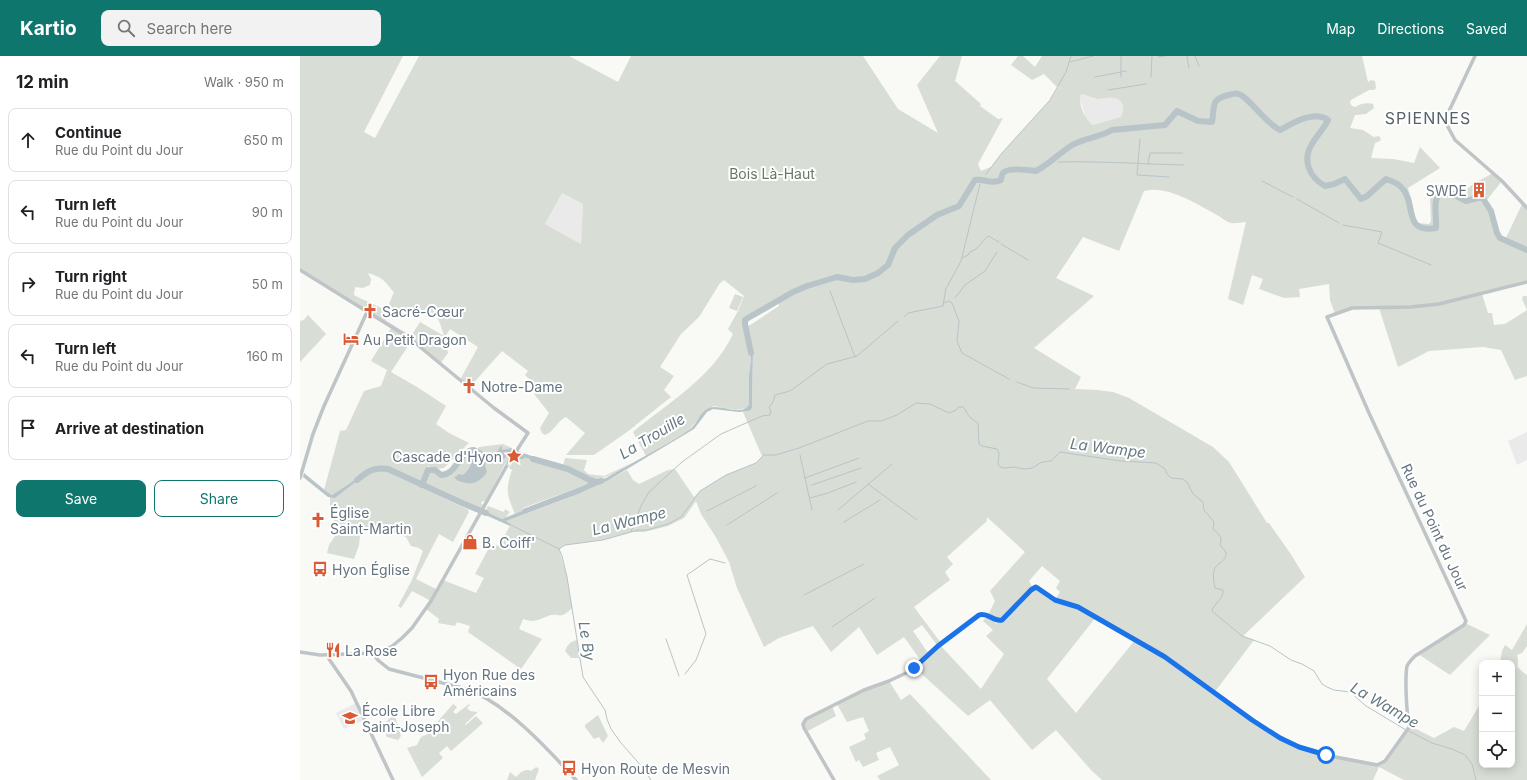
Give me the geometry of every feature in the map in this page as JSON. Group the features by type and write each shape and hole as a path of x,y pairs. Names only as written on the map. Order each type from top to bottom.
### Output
{"street":[{"path":"1475,56 1449,111 1448,128 1455,140 1502,181 1527,208"},
{"path":"300,270 408,337 494,408 528,433 517,450"},
{"name":"Rue du Point du Jour","path":"834,780 804,728 803,724 806,719 864,690 906,673 938,646 979,615 986,614 996,620 1002,620 1035,587 1055,600 1078,607 1165,657 1267,730 1299,747 1335,757 1378,765 1385,761 1410,726 1407,709 1408,664 1415,656 1464,624 1466,620 1369,413 1327,317 1352,308 1411,307 1438,304 1527,282"},
{"path":"300,477 313,434 324,406 367,312"},
{"path":"300,652 320,655 372,653 391,647 412,628 423,614 443,580 510,460"},
{"path":"372,653 382,664 391,670 466,689 491,700 550,752 576,780"},
{"path":"329,655 329,659 350,691 393,780"}],"shaded area":[{"path":"1081,94 1095,99 1115,97 1124,106 1121,118 1093,125 1086,119 1080,99"},
{"path":"562,193 583,204 581,244 545,224"},
{"path":"751,346 753,351 752,408 749,411 739,412 713,409 707,412 694,429 607,481 578,494 506,521 511,524 510,526 481,513 482,510 502,519 522,511 523,509 585,485 591,481 606,478 692,428 703,412 709,408 719,407 741,410 746,408 749,404 749,375 751,360 749,347"},
{"path":"1527,432 1527,460 1517,465 1508,441"},
{"path":"502,446 502,450 512,448 504,459 496,456 487,460 485,465 487,472 476,482 466,483 458,481 454,477 458,476 457,474 463,475 468,470 472,460 475,459 483,462 484,459 476,453 478,450 488,455 498,451"},
{"path":"518,451 540,459 540,462 523,457 518,458 512,463 511,461"},
{"path":"304,473 332,495 362,475 363,476 335,498 328,497 303,477"},
{"name":"École Libre Saint-Joseph","path":"356,703 364,720 344,729 336,713"}],"green space":[{"name":"Bois Là-Haut","path":"300,56 403,56 364,132 375,138 419,56 569,56 618,82 631,56 863,56 898,109 938,133 917,85 940,56 962,56 955,81 981,104 980,106 998,119 1003,118 978,164 981,171 991,167 1050,100 1059,86 1057,87 1044,74 1032,80 1011,65 1018,56 1023,56 1035,67 1042,56 1362,56 1368,82 1371,80 1375,81 1376,88 1374,90 1369,90 1351,100 1350,103 1355,107 1371,103 1373,104 1374,108 1366,114 1355,115 1350,128 1363,130 1374,137 1379,136 1381,139 1375,143 1371,158 1393,159 1414,163 1420,147 1440,168 1408,188 1418,223 1429,224 1431,221 1430,198 1437,183 1443,189 1458,197 1460,191 1467,189 1493,173 1502,181 1486,201 1491,211 1497,233 1505,240 1523,202 1527,208 1527,282 1482,294 1488,313 1492,313 1494,325 1505,324 1527,310 1527,376 1515,380 1501,350 1483,347 1429,351 1398,367 1379,308 1357,308 1335,314 1330,300 1329,284 1299,289 1300,297 1284,298 1259,289 1263,279 1252,275 1243,305 1228,299 1246,222 1234,223 1225,221 1219,216 1182,197 1172,193 1153,190 1144,191 1119,251 1083,237 1056,278 1094,296 1034,348 1081,377 1075,389 1113,392 1129,398 1213,447 1229,462 1267,523 1269,523 1305,577 1243,636 1254,640 1214,693 1267,730 1309,750 1381,764 1410,726 1434,738 1454,727 1464,731 1479,706 1479,768 1515,768 1515,660 1500,660 1505,645 1512,650 1527,624 1527,646 1522,653 1517,655 1518,667 1527,675 1527,780 1404,780 1379,767 1373,780 1102,780 1091,770 1056,730 1032,750 990,700 968,716 914,667 921,661 904,637 877,655 859,627 831,652 813,626 779,638 764,647 737,588 729,562 717,539 701,514 696,501 684,518 668,526 644,532 631,532 603,540 565,545 559,549 567,577 572,608 562,615 552,615 533,621 523,619 519,629 542,639 521,669 468,632 470,626 457,622 455,626 438,623 439,619 426,609 431,601 412,591 401,608 398,606 412,580 423,551 419,548 411,546 406,537 382,530 370,530 360,536 359,545 354,559 327,553 329,545 337,533 341,534 343,531 337,527 337,523 330,517 330,497 334,497 346,486 333,495 324,490 340,431 346,430 364,391 381,386 387,370 371,361 391,328 300,270","holes":["1081,94 1097,99 1116,98 1121,102 1123,112 1121,117 1093,125 1084,115 1080,98","562,193 583,204 581,244 545,224","368,273 382,279 394,292 386,311 354,295 355,287 363,288 370,285 371,279","724,280 744,296 728,329 733,334 714,363 702,376 675,400 633,432 646,456 689,430 703,413 714,406 736,410 746,408 749,404 749,375 751,360 749,347 751,346 753,351 752,404 749,411 743,412 762,456 756,463 726,475 700,491 694,497 675,469 668,470 639,484 633,480 627,470 583,492 505,521 511,524 499,546 491,544 475,574 484,578 476,593 443,580 438,590 416,579 439,534 453,542 469,510 414,484 421,483 428,466 436,469 444,468 469,443 449,433 436,424 446,406 391,372 412,340 440,364 448,353 445,337 450,329 478,347 460,380 469,388 502,351 528,371 525,375 539,388 534,394 549,413 540,428 542,433 545,435 548,434 560,421 566,417 585,433 566,455 594,455 627,432 671,397 664,390 674,376 660,367 681,334 699,317 720,283","778,302 779,306 743,328 745,319","425,310 433,314 438,320 444,336 420,322 411,336 385,320 395,312 400,311 412,315","987,517 1025,552 990,591 995,601 988,615 996,620 997,624 987,616 983,621 993,630 986,636 1004,654 981,689 939,644 941,643 914,607 950,580 945,572 953,564 947,557 987,521","1042,566 1060,581 1056,588 1060,592 1055,600 1035,587 1033,588 1029,581","1096,617 1135,640 1076,713 1047,679","922,625 937,645 928,653 913,631"]},
{"path":"735,294 743,297 737,311 729,308"},
{"path":"1523,296 1527,296 1527,310 1522,299"},
{"path":"308,315 326,334 300,362 300,321 304,320"},
{"path":"503,444 516,450 505,464 485,502 483,501 481,503 483,505 480,509 424,483 430,470 434,471 440,476 448,476 467,455 476,453 479,447"},
{"path":"523,457 549,464 591,481 585,485 523,508 522,511 515,514 508,492 508,483 512,470 509,468 514,461"},
{"path":"565,458 587,460 584,470 588,474 604,476 632,463 605,477 592,478 584,476 563,466"},
{"path":"488,506 504,512 505,509 510,512 505,518 502,519 485,512"},
{"path":"1465,623 1490,635 1450,675 1418,654"},
{"path":"577,640 580,658 571,658 565,651 570,644"},
{"path":"889,681 901,700 910,694 991,780 880,780 877,776 899,765 890,747 876,753 879,760 863,767 859,760 856,762 849,747 866,739 864,734 869,731 863,717 847,722 837,704 864,690"},
{"path":"453,704 457,707 453,712 456,714 469,704 470,705 467,708 470,711 477,712 481,709 465,724 466,725 476,716 483,723 451,751 447,746 439,753 443,758 422,777 407,748 417,745 421,737 426,735"},
{"path":"832,706 836,716 806,732 804,721"},
{"path":"393,715 395,716 401,736 398,740 387,737 385,732 380,734 379,732 383,725"},
{"path":"598,715 608,736 603,743 599,737 594,739 585,727 585,725"},
{"path":"536,767 539,769 535,780 507,780 510,772 516,777 523,771 531,771"}],"waterway":[{"path":"986,174 1002,153 1050,100 1066,72 1071,56"},
{"path":"1070,62 1093,56"},
{"path":"1121,56 1121,77"},
{"path":"1151,77 1152,56"},
{"path":"1158,57 1165,56"},
{"path":"1187,56 1189,68"},
{"path":"1195,56 1199,66"},
{"path":"1095,77 1126,71"},
{"path":"1108,90 1146,84"},
{"name":"La Trouille","path":"751,353 745,320 793,292 807,286 837,277 853,280 865,279 878,273 888,265 895,248 908,235 937,215 959,206 975,180 991,182 1001,180 1003,173 1009,170 1019,169 1036,171 1074,144 1112,130 1165,125 1177,111 1198,121 1212,122 1214,104 1216,101 1234,94 1247,99 1269,122 1280,130 1297,121 1310,117 1316,116 1328,120 1312,144 1308,156 1311,173 1325,186 1345,179 1361,199 1367,196 1386,179 1393,181 1397,183 1406,194 1414,222 1418,226 1425,229 1436,228 1435,207 1437,197 1443,189 1466,201 1482,197 1491,211 1497,233 1500,238 1527,250"},
{"path":"1140,139 1137,175 1169,177"},
{"path":"1148,164 1150,153 1182,153"},
{"path":"1058,162 1184,165"},
{"path":"1262,181 1293,197"},
{"path":"947,287 961,261 980,184"},
{"name":"La Trouille","path":"1479,191 1480,197"},
{"path":"1297,199 1339,223"},
{"path":"1343,225 1382,232 1378,243 1431,265"},
{"path":"962,258 976,249 988,236 999,242"},
{"path":"1001,244 1028,260"},
{"path":"955,298 965,285 985,271 997,252"},
{"path":"904,317 908,313 943,306 946,288"},
{"path":"830,291 855,357"},
{"path":"944,303 949,301 952,303 959,321 957,341 962,353 1009,379"},
{"path":"631,532 641,506 649,492 682,462 721,434 762,416 770,415 771,412 769,407 773,402 775,395 790,391 827,364 857,356 898,321"},
{"path":"1017,382 1033,388 1069,389"},
{"name":"La Wampe","path":"559,549 565,545 603,540 638,530 647,530 668,524 681,517 700,491 726,475 756,463 764,455 776,455 799,448 868,421 881,421 897,415 916,403 930,404 949,413 959,407 962,407 978,424 979,444 997,449 999,453 998,464 1000,467 1024,469 1032,468 1042,462 1051,461 1060,452 1121,461 1156,463 1165,469 1171,478 1183,479 1187,482 1193,494 1203,502 1204,510 1214,522 1213,529 1220,536 1220,545 1226,553 1225,558 1216,566 1214,570 1215,588 1223,590 1223,593 1212,611 1242,636 1270,646 1291,660 1302,664 1314,671 1322,684 1334,690 1350,692 1366,706 1406,730"},
{"name":"La Trouille","path":"422,485 428,470 435,470 441,475 446,474 451,471 461,458 469,451 474,450 483,455"},
{"name":"La Trouille","path":"502,453 522,456"},
{"path":"800,455 812,510"},
{"path":"805,478 859,458"},
{"name":"La Trouille","path":"533,459 568,469 590,480 597,482 601,481"},
{"path":"838,510 892,464"},
{"path":"812,485 861,468"},
{"name":"La Trouille","path":"357,480 371,470 388,469 486,513"},
{"path":"810,498 856,482"},
{"path":"868,484 917,520"},
{"path":"707,511 756,486"},
{"path":"727,525 777,493"},
{"path":"844,522 880,500"},
{"name":"Le By","path":"511,525 559,549 567,577 583,677 605,710 611,729 644,769 651,780"},
{"path":"685,674 696,660 706,634 687,575 710,559 725,563"},
{"path":"804,595 864,564"},
{"path":"832,627 875,598"},
{"path":"666,639 679,676"},
{"name":"La Wampe","path":"1409,731 1432,743 1465,755 1472,764 1476,780"}],"place":[{"name":"SWDE","path":"1479,190"},
{"name":"Sacré-Cœur","path":"370,311"},
{"name":"Au Petit Dragon","path":"351,339"},
{"name":"Notre-Dame","path":"469,386"},
{"name":"Cascade d'Hyon","path":"514,456"},
{"name":"Église Saint-Martin","path":"318,520"},
{"name":"B. Coiff'","path":"470,542"},
{"name":"Hyon Église","path":"320,569"},
{"name":"La Rose","path":"333,650"},
{"name":"Hyon Rue des Américains","path":"431,682"},
{"name":"École Libre Saint-Joseph","path":"350,718"},
{"name":"Hyon Route de Mesvin","path":"569,768"}],"district":[{"name":"SPIENNES","path":"1428,118"}],"route":[{"path":"914,668 928,653 979,615 986,614 996,620 1002,620 1034,587 1036,587 1047,596 1078,607 1165,657 1252,720 1280,738 1299,747 1326,755"}]}
